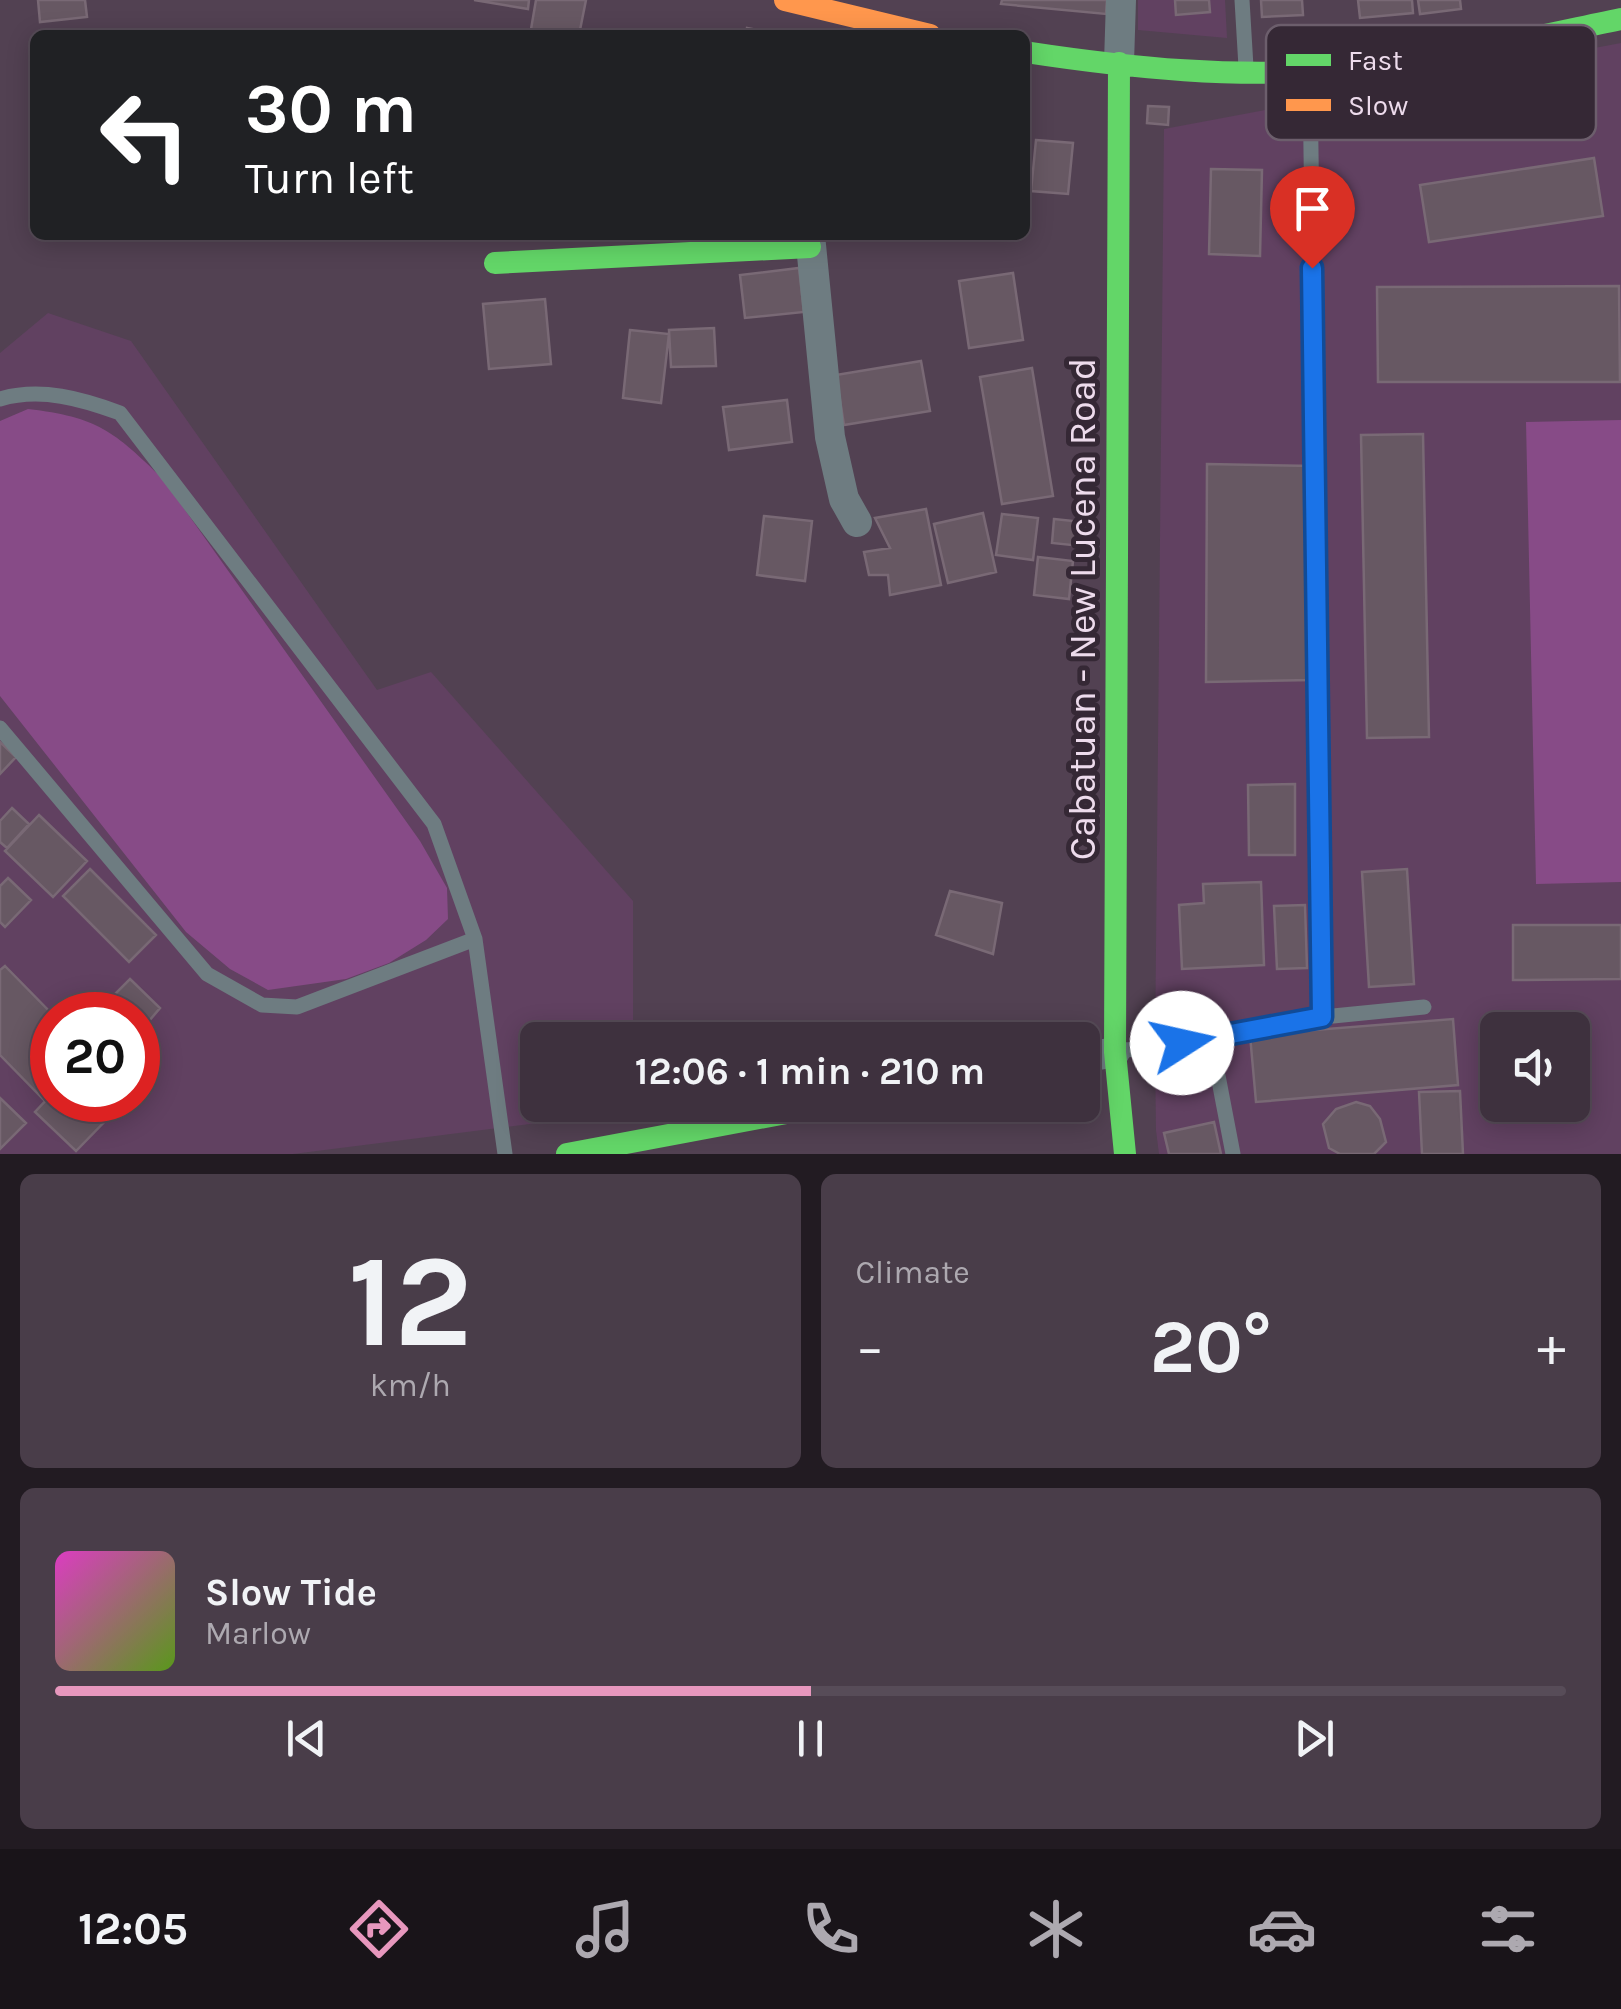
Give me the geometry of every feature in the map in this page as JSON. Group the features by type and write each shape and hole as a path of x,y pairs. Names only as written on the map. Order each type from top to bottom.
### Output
{"main road":[{"path":"798,14 899,30"},
{"path":"1588,25 1621,18"},
{"path":"1030,53 1120,63 1266,71"},
{"name":"Cabatuan - New Lucena Road","path":"1120,63 1115,1052 1125,1154"},
{"path":"495,263 810,241"},
{"path":"568,1154 739,1122"}],"street":[{"path":"1120,0 1120,63"},
{"path":"810,241 830,436 844,499 857,522"},
{"path":"1100,1055 1115,1052"}],"lane":[{"path":"1242,0 1247,71"},
{"path":"1311,140 1322,1017"},
{"path":"0,399 12,395 75,396 120,413 434,824 475,938 505,1154"},
{"path":"0,728 207,974 262,1005 297,1006 475,938"},
{"path":"1115,1052 1322,1017 1424,1007"},
{"path":"1211,1038 1233,1154"}],"shaded area":[{"path":"1138,0 1225,0 1227,38 1138,30"},
{"path":"1621,43 1621,1154 1159,1154 1156,1130 1164,129 1266,110 1266,140 1596,140 1596,48"},
{"path":"48,313 131,341 377,690 431,672 633,901 633,1022 520,1022 520,1122 546,1122 293,1154 0,1154 0,353"},
{"path":"28,409 71,417 103,429 163,479 420,841 447,888 448,919 426,940 389,963 346,979 268,990 230,969 186,932 0,696 0,421"},
{"path":"1621,420 1621,882 1536,884 1526,422"}],"building":[{"path":"38,0 85,0 87,17 40,22"},
{"path":"474,0 529,0 528,9"},
{"path":"536,0 586,0 580,30 531,30"},
{"path":"1002,0 1107,0 1106,14 1001,4"},
{"path":"1175,0 1209,0 1210,12 1176,15"},
{"path":"1261,0 1302,0 1303,15 1262,17"},
{"path":"1358,0 1412,0 1413,13 1360,18"},
{"path":"1418,0 1460,0 1461,9 1420,14"},
{"path":"1148,106 1169,107 1168,125 1147,123"},
{"path":"1036,140 1073,143 1068,194 1031,191"},
{"path":"1594,158 1603,216 1429,242 1420,185"},
{"path":"1211,169 1262,170 1260,256 1209,254"},
{"path":"799,268 804,312 745,318 740,275"},
{"path":"1013,273 1023,340 969,348 959,281"},
{"path":"1619,286 1620,382 1378,382 1377,287"},
{"path":"545,299 551,364 489,369 483,304"},
{"path":"714,328 716,366 671,367 669,330"},
{"path":"630,330 669,334 661,403 623,398"},
{"path":"921,361 930,411 844,425 836,375"},
{"path":"1032,368 1053,496 1002,504 980,377"},
{"path":"787,400 792,442 729,450 723,407"},
{"path":"1423,434 1429,737 1367,738 1361,435"},
{"path":"1207,464 1313,466 1311,680 1206,682"},
{"path":"926,509 941,585 890,595 888,575 869,575 864,552 890,548 875,518"},
{"path":"983,513 996,572 948,583 934,524"},
{"path":"1002,514 1038,518 1033,560 996,555"},
{"path":"764,516 812,521 805,581 757,575"},
{"path":"1054,519 1083,522 1081,546 1052,543"},
{"path":"1038,557 1073,561 1069,599 1034,595"},
{"path":"0,742 16,757 0,774"},
{"path":"1295,784 1295,855 1249,855 1248,785"},
{"path":"12,808 29,824 7,848 0,842 0,821"},
{"path":"39,815 87,861 53,897 5,851"},
{"path":"90,869 156,935 129,962 63,896"},
{"path":"1407,869 1414,984 1369,987 1362,872"},
{"path":"8,878 31,900 5,927 0,922 0,886"},
{"path":"1261,882 1264,965 1182,969 1179,905 1204,903 1203,884"},
{"path":"950,891 1002,903 993,954 936,935"},
{"path":"1305,905 1307,968 1277,969 1274,906"},
{"path":"1513,925 1621,925 1621,979 1513,980"},
{"path":"5,966 30,992 30,1086 0,1055 0,970"},
{"path":"130,979 143,992 117,992"},
{"path":"1453,1019 1458,1085 1256,1102 1250,1035"},
{"path":"1460,1091 1463,1154 1422,1154 1419,1092"},
{"path":"0,1098 26,1123 0,1149"},
{"path":"1356,1102 1370,1106 1380,1119 1386,1142 1374,1154 1340,1154 1329,1148 1323,1124 1336,1109"},
{"path":"46,1122 104,1122 76,1151"},
{"path":"1214,1122 1221,1154 1169,1154 1164,1133"}],"traffic: fast":[{"path":"1592,25 1621,19"},
{"path":"1030,53 1184,70 1266,73"},
{"path":"1119,63 1115,1052 1125,1154"},
{"path":"495,263 810,247"},
{"path":"567,1154 738,1122"}],"traffic: slow":[{"path":"785,0 909,30"}],"route":[{"path":"1182,1043 1322,1017 1312,268"}]}
